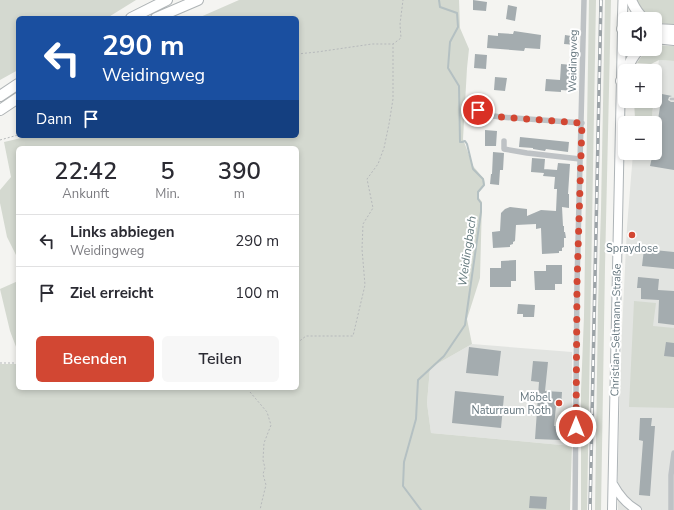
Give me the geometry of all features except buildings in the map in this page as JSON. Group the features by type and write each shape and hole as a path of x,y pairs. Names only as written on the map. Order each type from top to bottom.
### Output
{"highway":[{"path":"135,16 168,0"},
{"path":"161,16 198,0"},
{"path":"631,0 638,12"},
{"path":"662,39 674,40"},
{"path":"0,96 16,85"},
{"path":"0,110 16,99"}],"main road":[{"path":"623,0 623,12"},
{"name":"Christian-Seltmann-Straße","path":"612,510 623,108"},
{"path":"613,483 624,500 637,510"}],"street":[{"name":"Weidingweg","path":"575,510 577,284 584,0"},
{"path":"478,110 488,116 582,123"},
{"path":"504,141 504,149 580,159"},
{"path":"671,510 671,475 674,453"}],"path":[{"path":"299,54 372,44 393,44 401,38 400,24 403,0"},
{"path":"299,341 306,336 353,336 365,285 362,249 362,224 373,208 367,179 378,164 390,124 393,99 393,44"},
{"path":"0,140 16,136"},
{"path":"0,363 16,363"},
{"path":"250,390 250,392 267,412 270,425 264,443 263,460 265,468 263,474 266,485 260,510"}],"shaded area":[{"path":"0,0 136,0 110,16 16,16 16,71 0,80"},
{"path":"239,0 459,0 460,28 469,49 463,139 473,166 484,179 485,185 478,193 482,202 480,278 467,319 472,344 430,368 427,403 431,433 572,446 570,510 0,510 0,364 16,364 16,390 299,390 299,146 16,146 16,255 7,237 0,203 0,190 11,177 4,142 21,138 299,138 299,16 203,16"},
{"path":"589,0 596,0 587,510 581,510 581,391 584,316"},
{"path":"605,0 611,0 601,510 595,510 598,306"},
{"path":"635,0 674,0 674,25 662,23 662,12 643,12"},
{"path":"662,45 674,46 674,61 659,60 651,64 637,63 642,56 662,56"},
{"path":"659,60 674,61 674,510 618,510 622,330 627,227 632,160 662,160 662,116 652,116 653,108 662,108 662,64 658,64"},
{"path":"634,108 653,108 652,116 635,116"},
{"path":"16,282 16,347 10,331 0,289"},
{"path":"634,301 656,303 653,326 674,328 674,408 629,407"},
{"path":"472,344 572,352 572,446 431,433 427,403 430,368"}],"waterway":[{"name":"Weidingbach","path":"421,510 403,486 404,462 416,419 418,380 444,356 465,325 481,212 481,203 478,199 478,192 484,185 483,179 473,169 467,144 465,141 460,142 459,86 448,68 450,42 458,27 457,13 440,7 439,0"}],"railway":[{"path":"590,510 601,0"}],"place":[{"name":"Spraydose","path":"632,235"},
{"name":"Möbel Naturraum Roth","path":"559,403"}],"route":[{"path":"478,110 488,116 582,123 577,284 576,427"}]}
